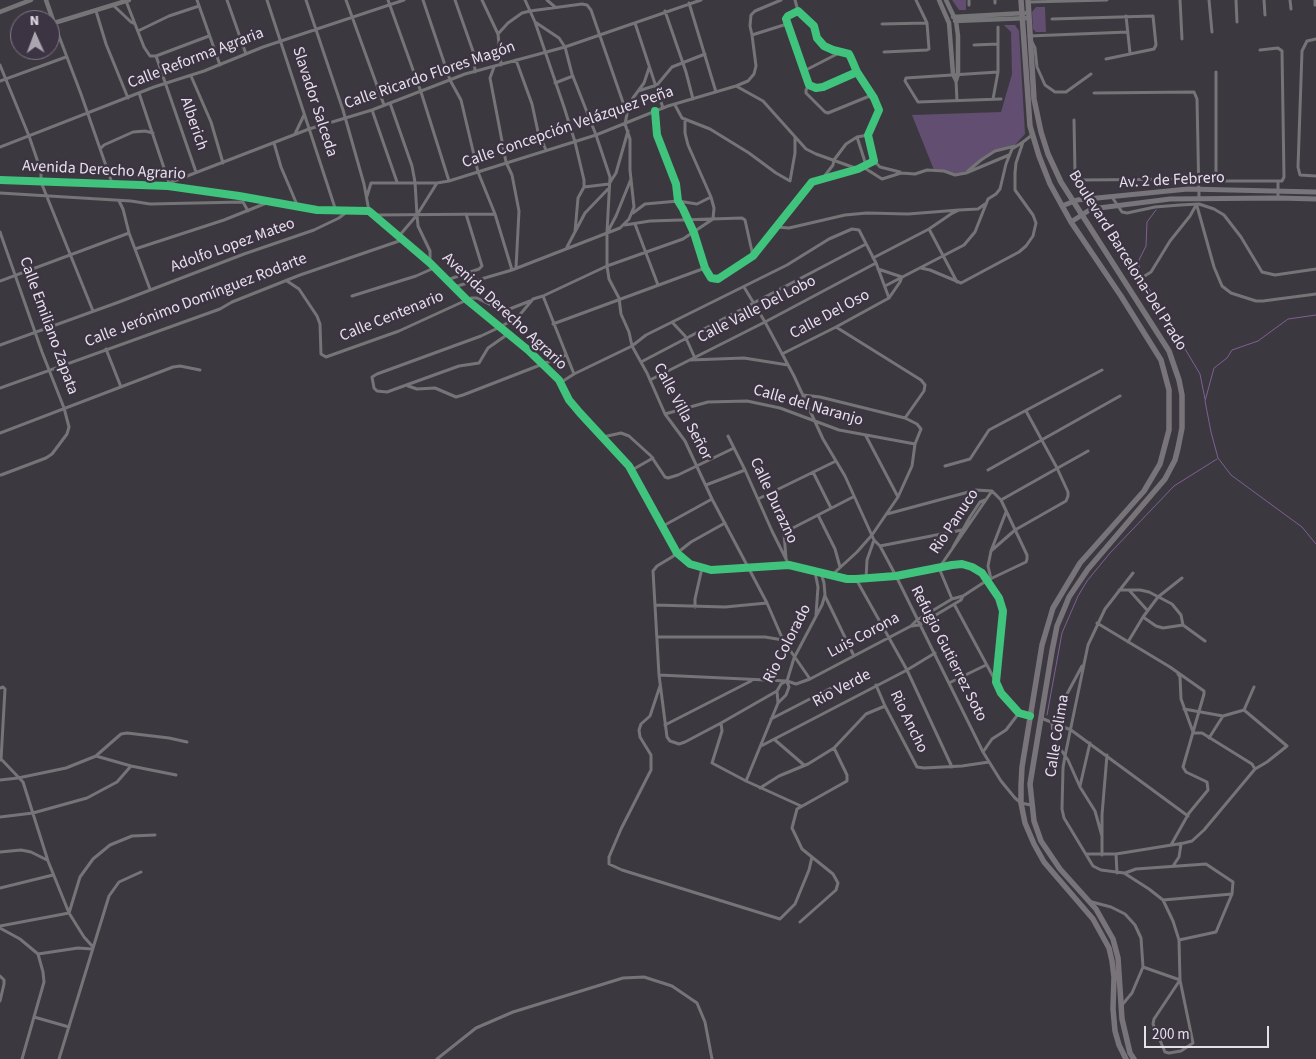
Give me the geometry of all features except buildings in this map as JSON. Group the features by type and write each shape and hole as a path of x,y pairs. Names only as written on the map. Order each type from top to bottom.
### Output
{"main road":[{"path":"1021,0 1028,37 1031,99"},
{"path":"1025,15 1028,1"},
{"name":"Boulevard Barcelona-Del Prado","path":"1031,99 1032,134 1050,184 1071,222 1161,360 1169,390 1169,430 1160,464 1144,491 1080,563 1053,608 1042,645 1022,767 1021,802 1025,823 1034,844 1044,862 1093,919 1108,948 1113,969 1113,1009 1118,1045 1126,1059"},
{"name":"Boulevard Barcelona-Del Prado","path":"1031,99 1048,154 1061,182 1169,351 1179,380 1183,410 1175,460 1165,479 1088,569 1069,597 1058,626 1030,784 1034,821 1050,856 1100,915 1113,939 1118,958 1120,1008 1125,1035 1130,1053 1134,1059"},
{"name":"Av. 2 de Febrero","path":"1062,206 1073,201 1199,189 1316,192"},
{"name":"Av. 2 de Febrero","path":"1071,222 1091,209 1170,199 1316,199"},
{"path":"1061,593 1069,597"}],"street":[{"path":"0,12 31,0"},
{"path":"197,0 220,65"},
{"path":"227,0 246,54"},
{"name":"Slavador Salceda","path":"268,0 336,211"},
{"path":"306,0 345,118 367,196 369,211"},
{"path":"346,0 384,106"},
{"path":"388,0 421,92 449,181"},
{"name":"Calle Reforma Agraria","path":"0,147 281,41 404,0"},
{"path":"423,0 450,80 461,100 478,172 512,270"},
{"path":"455,0 474,54 475,72"},
{"path":"482,0 498,34 501,65"},
{"path":"525,0 535,22 575,142 584,180 584,187 578,198 575,232"},
{"path":"546,0 555,7"},
{"name":"Calle Ricardo Flores Magón","path":"169,184 295,135 384,106 450,80 565,47 700,0"},
{"path":"780,0 750,15 752,35 787,24"},
{"path":"795,0 798,11 814,26 817,38 824,46 849,54 857,72 872,95 879,110 868,135 874,161 880,167 915,174 928,170 944,171 955,175 966,173 1009,155"},
{"path":"884,52 929,49 927,23 916,0"},
{"path":"939,0 948,20 957,101"},
{"path":"946,0 955,19 958,46 955,74"},
{"path":"969,0 969,5"},
{"path":"1028,1 1106,0"},
{"path":"1180,0 1182,39"},
{"path":"1209,0 1212,32"},
{"path":"1236,0 1238,22"},
{"path":"1264,0 1265,15"},
{"path":"1290,0 1291,9"},
{"path":"1314,0 1315,5"},
{"path":"60,21 128,1 138,31 150,56 156,56 209,36"},
{"path":"689,4 694,26 705,54 716,92"},
{"path":"113,5 131,22 136,24"},
{"path":"498,34 508,23 522,13 555,7 587,5 627,114"},
{"path":"138,31 169,16 199,6"},
{"path":"96,11 106,44 128,98"},
{"path":"798,11 786,19 809,85 816,88 823,87 857,72"},
{"path":"665,12 693,100"},
{"path":"948,20 1025,15"},
{"path":"1052,19 1152,15 1155,47 1151,50 1106,59"},
{"path":"1126,16 1130,53"},
{"path":"535,22 559,38 565,47 573,76 596,135 610,177 607,233"},
{"path":"635,23 663,108"},
{"path":"882,24 927,23"},
{"path":"993,99 998,72 998,27"},
{"path":"1028,37 1128,32"},
{"name":"Calle Concepción Velázquez Peña","path":"367,196 371,183 437,183 449,181 575,142 663,108 736,86 752,78 756,66 752,35"},
{"path":"1028,37 1034,45 1037,67 1045,85 1054,92 1066,92 1091,74"},
{"path":"1316,39 1306,41 1303,48 1298,167 1300,175 1316,176"},
{"path":"60,40 88,113 112,184"},
{"path":"974,45 998,44"},
{"path":"952,46 958,46"},
{"path":"1216,72 1216,177 1220,181 1282,181 1284,177 1282,51 1278,48 1260,50"},
{"path":"804,71 841,52"},
{"path":"638,91 657,85 672,67 705,54"},
{"name":"Alberich","path":"156,56 196,172"},
{"path":"0,81 66,57"},
{"path":"952,59 958,59"},
{"path":"516,60 532,104 538,132 546,150"},
{"path":"0,65 29,136 41,171 41,182 93,312"},
{"path":"494,67 490,78 506,162 512,176 519,211 516,268"},
{"path":"625,124 633,98 644,83 650,67"},
{"path":"998,72 906,78 905,81 918,102 1001,99"},
{"path":"191,76 210,122 223,163"},
{"path":"555,83 573,76"},
{"path":"809,85 806,93 828,113 872,95"},
{"path":"736,86 763,100 806,149 858,169"},
{"path":"1094,93 1194,92 1198,99 1199,198"},
{"path":"139,93 169,184"},
{"path":"390,103 412,166 418,226 430,251 430,263"},
{"path":"674,105 682,118 710,129 749,153 776,174 790,181 795,153 794,137"},
{"path":"372,110 397,182"},
{"path":"654,112 657,135 676,184 678,201 694,233 705,268 711,278 718,279 753,256 812,182 858,169 874,161"},
{"path":"295,135 304,114"},
{"path":"467,300 474,297 501,310 507,310 543,296 607,266 682,240 713,219 714,208 711,197 688,145 685,133 686,120"},
{"path":"1074,120 1075,173 1077,179 1199,179"},
{"name":"Calle Villa Señor","path":"625,124 630,139 631,179 634,202 633,213 625,225"},
{"path":"100,148 133,132 145,131 153,133"},
{"path":"609,184 616,172 628,131"},
{"path":"966,173 995,151 1017,145 1032,134"},
{"path":"821,180 846,144 857,137 868,135"},
{"path":"857,137 864,166 882,179 901,172"},
{"path":"921,268 958,282 964,282 1019,252 1026,246 1033,236 1036,223 1017,194 1014,185 1016,163 1023,142"},
{"path":"274,144 281,167 298,207"},
{"path":"885,286 964,245 975,232 988,199 1000,189 1009,155 1017,145"},
{"name":"Calle Villa Señor","path":"631,179 607,233 607,266 609,278 619,298 621,314 630,332 632,346 665,414 684,441 697,466 784,640 794,658 810,679"},
{"name":"Avenida Derecho Agrario","path":"0,180 169,184 298,207 336,211 369,211 435,267 467,300 543,364 560,383 569,400 621,456 677,553 690,564 711,570 749,569 788,563 832,576 856,580 896,576 962,564 972,567 982,573 988,580 1003,611 996,682"},
{"path":"1278,182 1278,198"},
{"path":"400,238 437,183"},
{"path":"584,187 609,184"},
{"path":"567,247 585,213 608,189"},
{"path":"0,193 150,204 242,202"},
{"path":"239,196 248,211"},
{"path":"633,213 645,204 678,201 697,204 711,197"},
{"path":"1112,197 1122,212 1127,213 1155,207 1199,204 1214,209 1224,215 1262,272 1275,275 1316,269"},
{"path":"0,345 150,290 119,201"},
{"path":"135,249 248,211 269,202"},
{"path":"776,227 789,228 845,214 908,214 978,209 986,204"},
{"path":"1143,277 1151,272 1170,242 1197,206 1204,237 1214,267 1222,286 1231,293 1256,301 1316,294"},
{"name":"Adolfo Lopez Mateo","path":"150,290 314,230 340,218 349,210"},
{"path":"873,258 929,229 959,210"},
{"path":"446,280 479,269 482,266 466,214"},
{"path":"374,216 494,214"},
{"path":"454,287 512,270 625,225 650,221 742,218 745,220 753,256"},
{"path":"635,224 647,252 658,286"},
{"path":"929,229 958,282"},
{"name":"Calle Valle Del Lobo","path":"560,383 574,374 632,346 646,335 787,265 841,232 859,230 866,244"},
{"name":"Calle Emiliano Zapata","path":"0,232 42,352 64,408 69,430 56,450 46,458 1,475"},
{"path":"0,281 129,233"},
{"name":"Calle Jerónimo Domínguez Rodarte","path":"0,388 220,309 232,302 400,238"},
{"path":"641,362 866,244 876,263 889,298"},
{"name":"Calle Valle Del Lobo","path":"650,380 876,263"},
{"path":"352,296 416,276 435,267"},
{"path":"553,324 619,298 658,286 705,268"},
{"path":"878,269 902,277"},
{"path":"889,298 902,277"},
{"name":"Calle Centenario","path":"287,281 299,288 316,316 320,324 321,354 326,356 399,331 467,300"},
{"name":"Refugio Gutierrez Soto","path":"744,286 788,365 815,422 845,476 874,540 880,546 896,576 989,762 1000,781 1014,798 1021,802"},
{"path":"543,296 574,374"},
{"name":"Calle Del Oso","path":"782,354 889,298"},
{"path":"508,334 488,348 479,363 459,366 387,392 377,391 374,388 372,377 377,374 481,336 500,327 518,317 531,300"},
{"path":"672,322 686,338 694,356"},
{"path":"836,327 925,384 924,391 905,418"},
{"path":"106,349 122,387"},
{"path":"408,385 417,389 435,388 456,397 566,355"},
{"path":"689,360 744,358 788,365"},
{"path":"0,433 174,367 180,366 200,370"},
{"path":"945,466 973,457 989,430 1102,370"},
{"path":"802,394 905,418 920,426 921,429 915,444 912,466 898,497 872,535 832,576"},
{"path":"988,470 1120,396"},
{"name":"Calle del Naranjo","path":"665,414 708,402 738,400 780,408 839,430 915,444"},
{"path":"991,551 1015,530 1066,501 1068,496 1057,468 1026,411"},
{"path":"603,437 616,433 625,434 653,458 668,478 734,448"},
{"path":"866,435 898,497"},
{"name":"Calle Durazno","path":"728,436 788,563"},
{"path":"1001,500 1088,451"},
{"path":"631,471 653,458"},
{"path":"758,499 836,461"},
{"path":"706,485 745,470"},
{"path":"813,472 831,508"},
{"path":"887,514 976,490 988,490 992,491 1001,500 1015,530"},
{"name":"Rio Panuco","path":"939,568 992,491"},
{"path":"788,563 784,534 853,497"},
{"path":"663,526 712,499"},
{"path":"951,553 962,530 980,502 986,500"},
{"path":"988,580 991,551 1006,512"},
{"path":"818,515 835,549 840,567"},
{"path":"725,523 691,542 657,566 653,571 659,675 667,737 670,742 679,744 685,742 777,691"},
{"path":"880,546 962,530"},
{"name":"Luis Corona","path":"659,675 787,681 796,684 810,679 911,626 917,620 952,599 963,596 988,580 1026,562 1027,555 1015,530"},
{"path":"866,579 867,560 874,540"},
{"path":"695,607 702,568"},
{"path":"939,568 952,599"},
{"path":"815,571 818,587 815,605 816,617"},
{"name":"Rio Colorado","path":"746,781 778,704 777,691 781,684 787,681 794,658 822,605 824,583 821,573"},
{"name":"Calle Colima","path":"1133,573 1105,609 1088,645 1064,756 1062,810 1064,818 1093,866 1101,870 1124,874 1149,889 1163,900 1174,921 1179,940 1180,980 1193,1043 1181,1050 1169,1053 1165,1052 1153,1028 1154,1020 1180,980"},
{"path":"1128,642 1147,610 1158,597 1182,578"},
{"path":"856,580 907,670 952,767 989,762"},
{"path":"1119,590 1149,592 1172,604 1181,615 1183,625 1205,641"},
{"path":"1129,590 1147,610"},
{"path":"824,595 854,656"},
{"path":"911,626 919,625 961,600 963,596"},
{"path":"655,605 725,607 767,603"},
{"path":"954,604 1001,693 1019,713 1030,716"},
{"path":"1143,617 1156,626 1163,628 1183,625"},
{"path":"1097,623 1177,672 1204,691 1184,770 1206,782 1208,790 1188,816 1171,845"},
{"path":"657,637 764,637 784,640"},
{"name":"Rio Verde","path":"761,747 907,670 935,653"},
{"path":"1084,663 1052,722 1053,738 1095,811 1102,836"},
{"path":"949,683 986,665"},
{"path":"1177,672 1180,678 1181,699 1194,733"},
{"path":"665,725 753,680"},
{"path":"778,704 789,687 787,681"},
{"path":"771,720 837,685"},
{"name":"Rio Ancho","path":"876,685 915,764 920,768 952,767"},
{"path":"660,686 650,716 641,724 639,730 640,737 651,755 651,770 621,829 609,857 609,864 622,870 780,919 795,904 809,870 812,857"},
{"path":"0,688 3,687 5,689 1,760 23,782 53,875 69,913 92,948"},
{"path":"1244,710 1254,687"},
{"path":"760,788 779,776 808,764 834,748 866,714 885,706"},
{"path":"1184,709 1223,716 1244,710"},
{"path":"1086,854 1116,854 1192,841 1204,830 1255,769 1288,746 1244,710"},
{"path":"984,752 992,739 1006,730 1019,713"},
{"path":"1210,738 1223,716"},
{"path":"1041,718 1071,730 1188,816"},
{"path":"721,723 722,732 712,763 801,807"},
{"path":"1194,733 1202,733 1252,764 1255,769"},
{"path":"0,780 66,768 96,756 121,734 169,738 187,742"},
{"path":"775,740 804,765"},
{"path":"1080,787 1090,743"},
{"path":"800,922 836,890 838,882 832,874 802,850 792,828 797,809 848,781 834,748"},
{"path":"1102,855 1107,755"},
{"path":"96,756 131,766 176,775"},
{"path":"0,817 33,813 87,798 117,782 131,766"},
{"path":"1021,802 1031,804"},
{"path":"69,913 80,877 94,858 110,845 132,836 155,836"},
{"path":"1173,866 1179,857 1181,844"},
{"path":"0,852 21,850 30,852 48,861"},
{"path":"1116,854 1117,873"},
{"path":"1124,874 1136,869 1206,864 1232,881 1232,894 1216,932 1179,940"},
{"path":"59,1059 109,896 119,882 141,872"},
{"path":"0,888 53,875"},
{"path":"1163,900 1232,894"},
{"path":"1089,901 1111,907 1125,914 1135,925 1141,938 1143,967 1132,993 1120,1008"},
{"path":"0,927 69,913"},
{"path":"0,927 20,939 38,954 43,972 44,982 22,1059"},
{"path":"38,954 78,948 92,948"},
{"path":"1143,967 1180,980"},
{"path":"0,976 2,983 0,1001"},
{"path":"437,1059 476,1028 513,1012 623,978 644,977 672,986 697,1003 706,1022 712,1059"},
{"path":"34,1017 68,1027"}],"shaded area":[{"path":"952,0 966,0 966,10 959,10"},
{"path":"1036,7 1045,7 1046,32 1036,32 1033,29 1032,12"},
{"path":"1004,25 1015,25 1019,31 1025,134 1016,144 995,151 966,173 955,175 934,170 912,115 1001,112 1012,74 1011,32"}],"waterway":[{"path":"1156,210 1147,222 1146,246 1139,260 1139,272 1200,374 1205,399"},
{"path":"1316,315 1288,319 1258,341 1232,350 1227,358 1214,368 1205,401 1218,458 1231,475 1302,527 1316,544"},
{"path":"1047,715 1062,633 1078,596 1087,581 1110,553 1174,486 1217,459"}],"cycle path":[{"path":"655,111 657,135 676,184 678,201 694,233 705,268 711,278 718,279 753,256 812,182 858,169 874,161 868,135 879,110 849,54 824,46 817,38 814,26 798,11 788,16 786,19 809,85 816,88 823,87 857,72"},
{"path":"0,180 168,186 317,210 369,211 430,263 467,300 528,350 559,380 569,400 629,466 677,553 690,564 711,570 789,565 847,579 896,576 962,564 972,567 982,573 999,598 1003,611 996,682 1001,693 1019,713 1030,716"}]}
